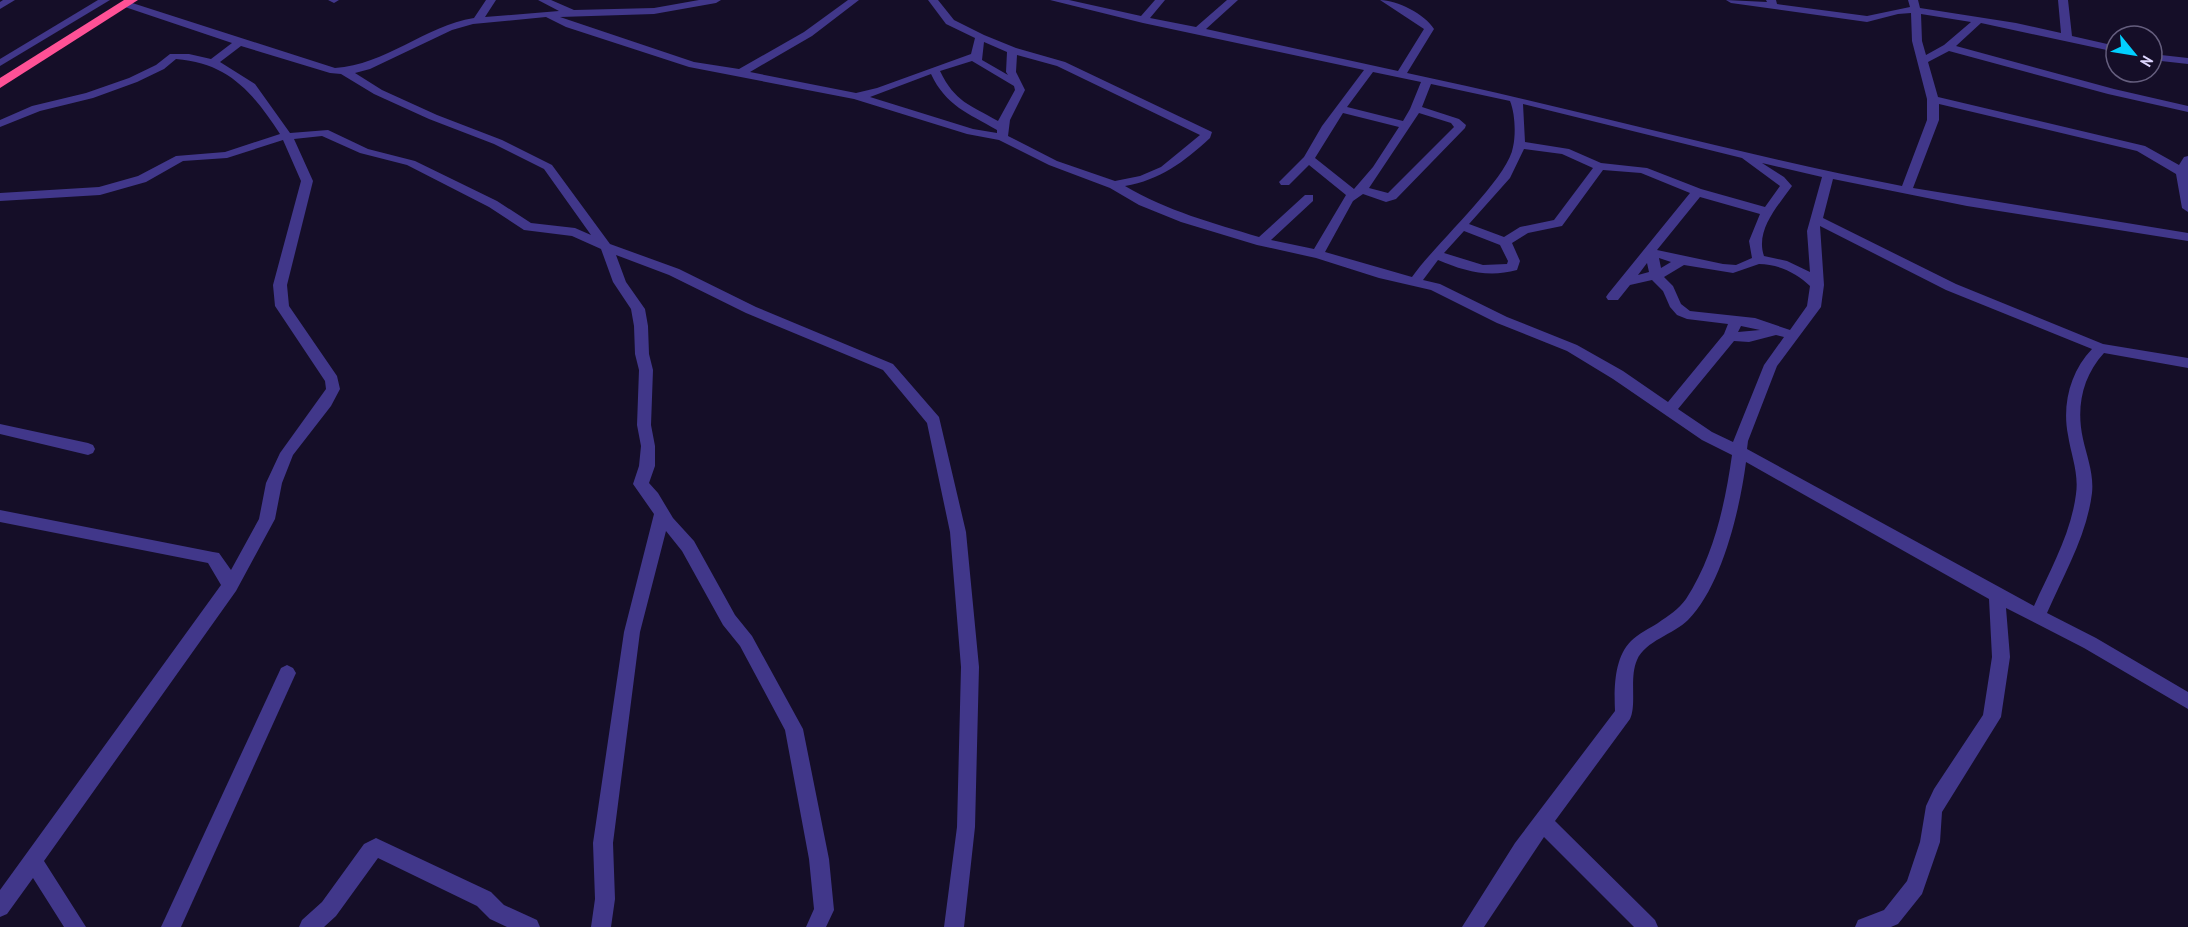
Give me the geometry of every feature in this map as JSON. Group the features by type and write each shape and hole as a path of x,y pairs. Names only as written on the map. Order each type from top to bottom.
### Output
{"highway":[{"path":"0,74 125,1"},
{"path":"0,84 125,1"}],"street":[{"path":"0,6 10,0"},
{"path":"0,63 105,0"},
{"path":"478,20 490,0"},
{"path":"543,0 573,13"},
{"path":"125,1 240,42 334,71 344,71 366,67 448,28 478,20 573,13 654,11 716,0"},
{"path":"740,73 808,34 854,0"},
{"path":"933,0 950,22 980,37 1012,50 1061,64 1206,132 1206,136 1166,171 1139,181 1114,185"},
{"path":"1055,0 1515,99 1828,175 2055,217 2188,237"},
{"path":"1143,20 1160,0"},
{"path":"1198,31 1233,0"},
{"path":"1385,0 1421,21 1429,29 1401,74"},
{"path":"1731,0 1772,3 1867,19 1914,5 2104,46"},
{"path":"2063,0 2067,37"},
{"path":"1906,190 1933,120 1933,99 1917,41 1914,5"},
{"path":"548,15 570,25 693,65 833,94 858,97 971,132 1003,133"},
{"path":"1922,61 1948,47 1979,20"},
{"path":"980,37 976,56 983,66 1018,84"},
{"path":"213,63 224,52 240,42"},
{"path":"1948,47 2112,92 2188,109"},
{"path":"1003,133 1004,120 1020,90 1011,72 1012,50"},
{"path":"0,124 36,108 89,96 133,80 160,67 174,56 213,63 251,86 288,136 307,181 280,285 282,306 332,380 333,389 326,402 287,453 274,483 267,519 230,586 0,907"},
{"path":"858,97 976,56"},
{"path":"2164,58 2188,61"},
{"path":"1285,182 1309,159 1349,95 1371,67"},
{"path":"344,71 378,92 498,142 548,167 606,247 620,282 638,309 646,370 644,425 648,446 647,466 641,484 688,546 729,620 746,641 794,729 819,859 824,910 816,927"},
{"path":"935,71 944,90 952,99 1053,163 1114,185 1169,213 1261,242 1318,254 1384,275 1435,287 1502,320 1572,348 1618,375 1707,436 1740,452 1997,595 2090,643 2188,701"},
{"path":"1318,254 1348,199 1358,192 1406,125 1416,109 1427,80"},
{"path":"1349,95 1360,103 1364,115"},
{"path":"1416,281 1506,176 1519,145 1519,109 1515,99"},
{"path":"1933,99 2141,148 2182,172"},
{"path":"1340,109 1380,121 1406,125"},
{"path":"1309,159 1358,192 1386,198 1392,196 1459,129 1460,125 1455,121 1416,109"},
{"path":"1519,131 1541,147"},
{"path":"0,197 109,189 142,179 180,158 227,155 252,145 288,136 324,132 364,152 411,163 493,204 528,227 575,232 606,247 674,272 751,310 888,367 934,421 958,532 970,667 966,827 954,927"},
{"path":"1519,145 1565,151 1586,162 1600,166 1643,170 1697,192 1767,212"},
{"path":"1741,154 1784,182 1786,186 1767,212 1755,238 1755,252 1759,260"},
{"path":"2188,159 2182,172 2188,208"},
{"path":"1505,242 1524,230 1558,223 1600,166"},
{"path":"1730,336 1749,337 1785,332 1805,322 1814,307 1817,285 1813,231 1828,175"},
{"path":"1613,297 1697,192"},
{"path":"1261,242 1309,198"},
{"path":"1817,220 1951,287 2101,348 2188,363"},
{"path":"1436,255 1462,265 1499,272 1512,267 1514,261 1505,242 1463,226"},
{"path":"1650,252 1736,270 1759,260 1791,267 1812,278 1817,285"},
{"path":"1650,252 1656,262 1656,276 1659,282 1669,290 1680,312 1687,315 1755,323 1785,332"},
{"path":"1627,280 1656,276 1682,260"},
{"path":"1669,411 1730,336 1736,321"},
{"path":"1472,927 1543,823 1624,713 1625,674 1629,658 1637,646 1680,617 1691,605 1710,570 1737,481 1742,441 1785,332"},
{"path":"2038,615 2080,514 2086,473 2076,438 2073,406 2086,363 2101,348"},
{"path":"0,429 88,448"},
{"path":"602,927 605,900 603,843 632,632 662,514"},
{"path":"0,516 213,558 230,586"},
{"path":"1865,927 1891,917 1915,887 1930,842 1933,812 1941,795 1968,757 1992,717 2001,657 1997,595"},
{"path":"171,927 287,673"},
{"path":"1543,823 1648,927"},
{"path":"309,927 329,909 370,851 376,847 484,899 497,912 530,927"},
{"path":"33,861 76,927"}]}
